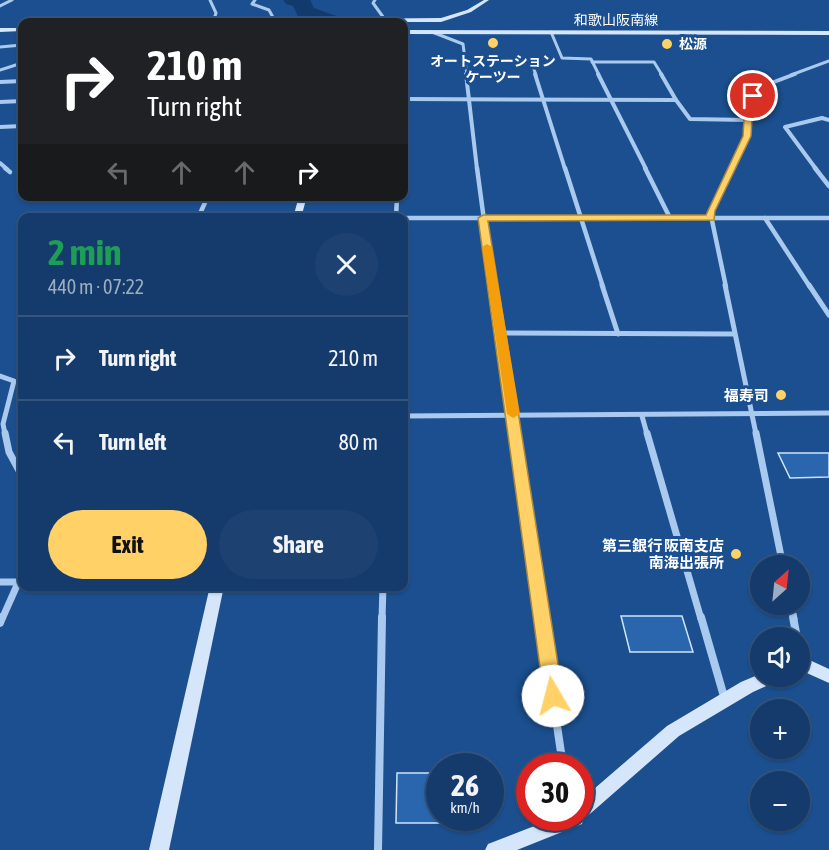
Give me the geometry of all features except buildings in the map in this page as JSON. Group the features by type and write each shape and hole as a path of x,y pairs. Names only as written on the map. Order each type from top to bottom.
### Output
{"main road":[{"path":"408,21 441,20 470,11 487,0"},
{"path":"0,30 18,30"},
{"name":"和歌山阪南線","path":"408,32 829,33"},
{"path":"159,850 216,591"},
{"path":"810,664 829,677"},
{"path":"594,799 673,730 750,687"},
{"path":"495,850 540,831"}],"street":[{"path":"0,6 12,0"},
{"path":"210,0 216,13 214,18"},
{"path":"255,0 251,3 269,10 273,18"},
{"path":"375,0 373,3 385,18"},
{"path":"432,32 463,44 467,99 483,218 561,753"},
{"path":"551,32 562,58 591,59 670,218"},
{"path":"0,47 18,45"},
{"path":"531,61 618,334"},
{"path":"781,555 710,211 747,136 749,101 766,85 829,61"},
{"path":"592,62 654,62 690,119 699,121 748,120"},
{"path":"0,70 18,64"},
{"path":"0,82 18,81"},
{"path":"408,99 676,100"},
{"path":"0,102 18,101"},
{"path":"829,120 822,118 785,127 829,186"},
{"path":"0,127 18,126"},
{"path":"0,163 10,172"},
{"path":"408,218 829,218"},
{"path":"765,218 829,315"},
{"path":"501,333 734,334"},
{"path":"0,376 14,381 3,424 9,452 18,469"},
{"path":"408,416 829,413"},
{"path":"642,416 725,700"},
{"path":"0,582 17,582 0,623"},
{"path":"378,850 383,591"}],"waterway":[{"path":"293,0 301,2 305,12 323,18"}],"slow traffic":[{"path":"487,247 513,414"}],"place":[{"name":"オートステーション ケーツー","path":"493,43"},
{"name":"松源","path":"667,44"},
{"name":"福寿司","path":"781,395"},
{"name":"第三銀行 阪南支店 南海出張所","path":"736,554"}],"route":[{"path":"553,696 483,218 710,218 710,211 747,136 749,101 753,96"}]}
